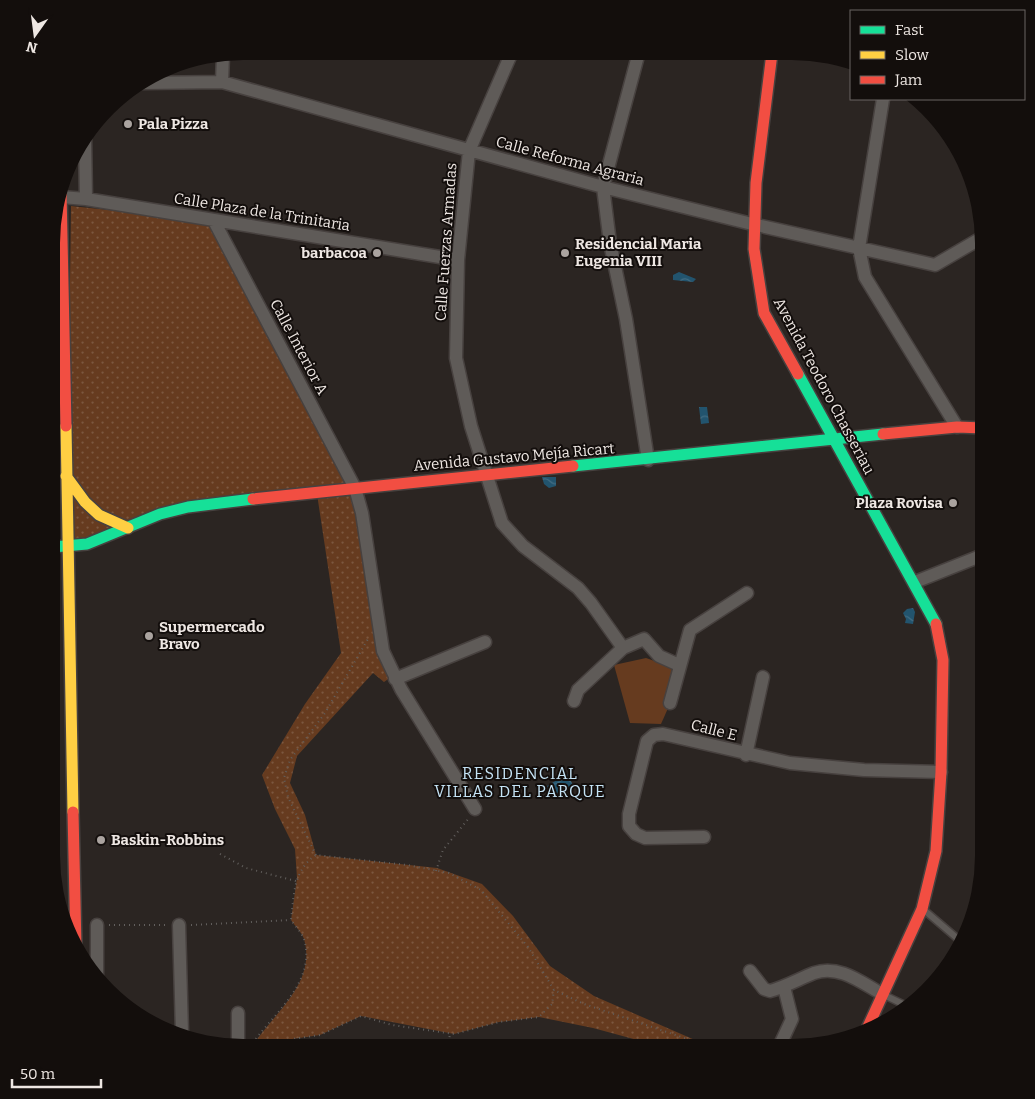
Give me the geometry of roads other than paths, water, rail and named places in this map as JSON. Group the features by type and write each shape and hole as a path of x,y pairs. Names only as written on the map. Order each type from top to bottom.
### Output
{"street":[{"name":"Calle Fuerzas Armadas","path":"509,60 469,151 458,260 456,358 485,474 502,523 523,546 578,588 623,648"},
{"path":"637,60 603,187 610,242 626,319 648,460"},
{"name":"Avenida Teodoro Chasseriau","path":"771,60 752,224 759,295 764,313 915,582 936,621 941,640 943,660 941,772 936,851 922,908 870,1021"},
{"path":"222,82 223,61"},
{"name":"Calle Reforma Agraria","path":"153,84 222,82 603,187 752,224 935,265 975,242"},
{"path":"883,100 859,248 865,277 957,427"},
{"path":"85,152 86,199"},
{"name":"Calle Plaza de la Trinitaria","path":"66,195 458,260"},
{"name":"Calle Interior A","path":"214,221 354,488"},
{"path":"61,222 76,930"},
{"name":"Avenida Gustavo Mejía Ricart","path":"60,547 68,548 87,544 160,514 188,507 485,474 648,460 957,427 975,428"},
{"path":"66,476 85,502 99,515 128,528"},
{"path":"354,488 375,628"},
{"path":"354,488 362,513 383,651 395,679 476,809"},
{"path":"915,582 975,558"},
{"path":"670,703 690,630 747,592"},
{"path":"574,701 578,690 623,648 644,639 659,656 679,665"},
{"path":"395,679 486,642"},
{"path":"746,755 763,678"},
{"name":"Calle E","path":"704,837 645,838 636,834 629,826 629,814 647,741 654,734 663,734 746,755 790,763 855,769 941,772"},
{"path":"97,925 97,966"},
{"path":"179,925 182,1028"},
{"path":"750,971 764,989 770,991 784,987 816,972 833,971 846,974 882,994"},
{"path":"783,1039 792,1018 784,987"},
{"path":"238,1013 238,1039"}],"lane":[{"path":"922,908 956,937"},
{"path":"882,994 901,1003"}],"water":[{"path":"679,272 696,279 693,282 673,280 673,275"},
{"path":"699,407 707,407 709,423 701,424"},
{"path":"542,477 556,477 556,486 549,488 544,484"},
{"path":"913,608 915,612 913,624 905,623 906,619 903,613 907,609"},
{"path":"567,774 573,785 553,795 547,786"}],"place":[{"name":"Pala Pizza","path":"128,124"},
{"name":"barbacoa","path":"377,253"},
{"name":"Residencial Maria Eugenia VIII","path":"565,253"},
{"name":"Plaza Rovisa","path":"953,503"},
{"name":"Supermercado Bravo","path":"149,636"},
{"name":"Baskin-Robbins","path":"101,840"}],"district":[{"name":"RESIDENCIAL VILLAS DEL PARQUE","path":"520,782"}]}
